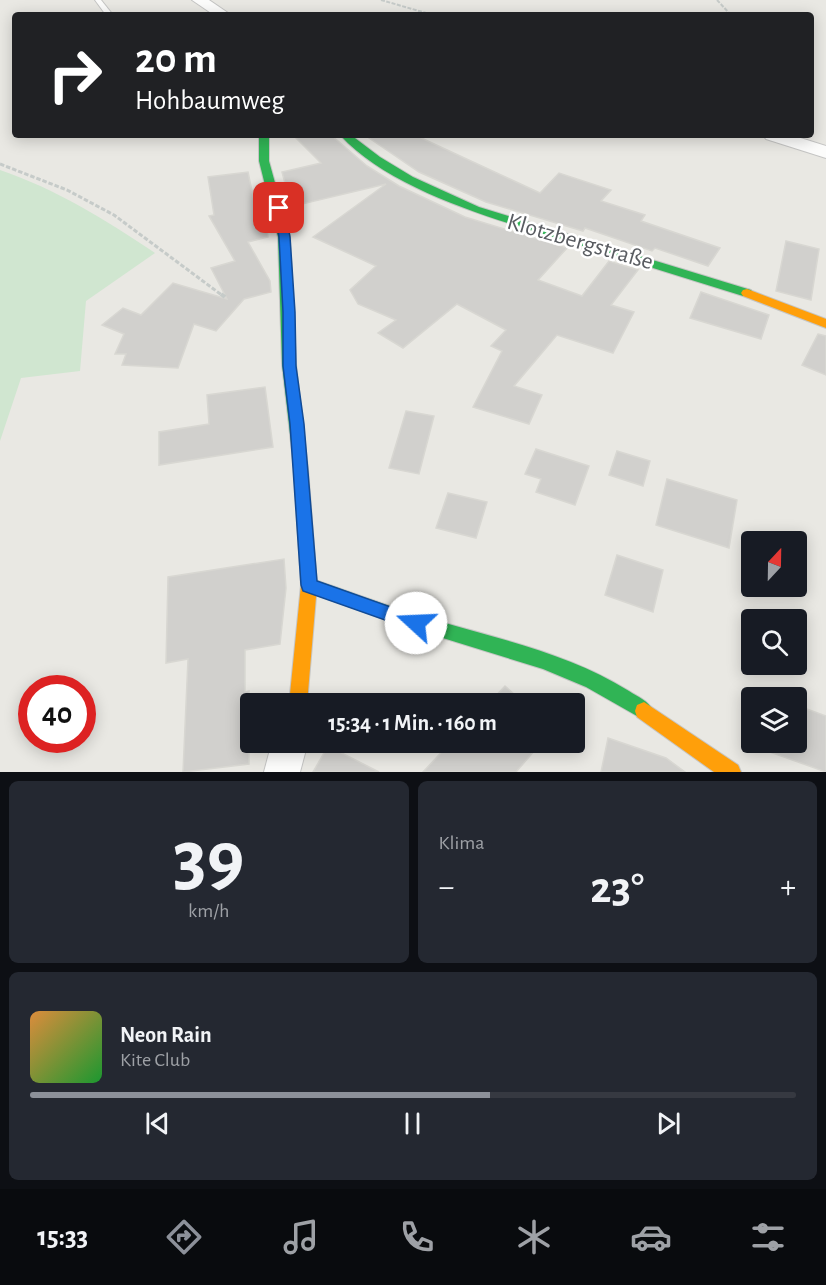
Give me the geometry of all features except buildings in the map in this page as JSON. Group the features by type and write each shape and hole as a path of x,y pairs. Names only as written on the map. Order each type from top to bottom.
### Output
{"street":[{"path":"199,0 219,12"},
{"path":"264,138 262,150 266,175 279,208 284,237 289,366 297,424 309,585 299,693"},
{"name":"Klotzbergstraße","path":"349,138 394,172 456,203 507,222 688,273 794,310 826,324"},
{"path":"782,138 826,152"},
{"path":"309,585 416,623 546,659 587,677 638,705 705,756 731,772"},
{"path":"282,772 287,753"}],"lane":[{"path":"98,0 108,12"}],"path":[{"path":"381,0 423,12"},
{"path":"717,0 728,12"},
{"path":"0,164 97,205 137,230 225,297"}],"green space":[{"path":"0,170 41,186 80,206 155,253 86,301 80,371 21,378 0,441"}],"traffic: fast":[{"path":"264,138 264,161 282,224 286,253 289,364 301,469"},
{"path":"349,138 376,159 409,179 475,209 747,293"},
{"path":"309,585 404,618 543,660 593,681 644,711"}],"traffic: slow":[{"path":"747,293 826,324"},
{"path":"299,693 309,585 301,469"},
{"path":"644,711 731,772"}],"route":[{"path":"279,208 284,237 289,312 289,366 297,424 309,585 416,623"}]}
